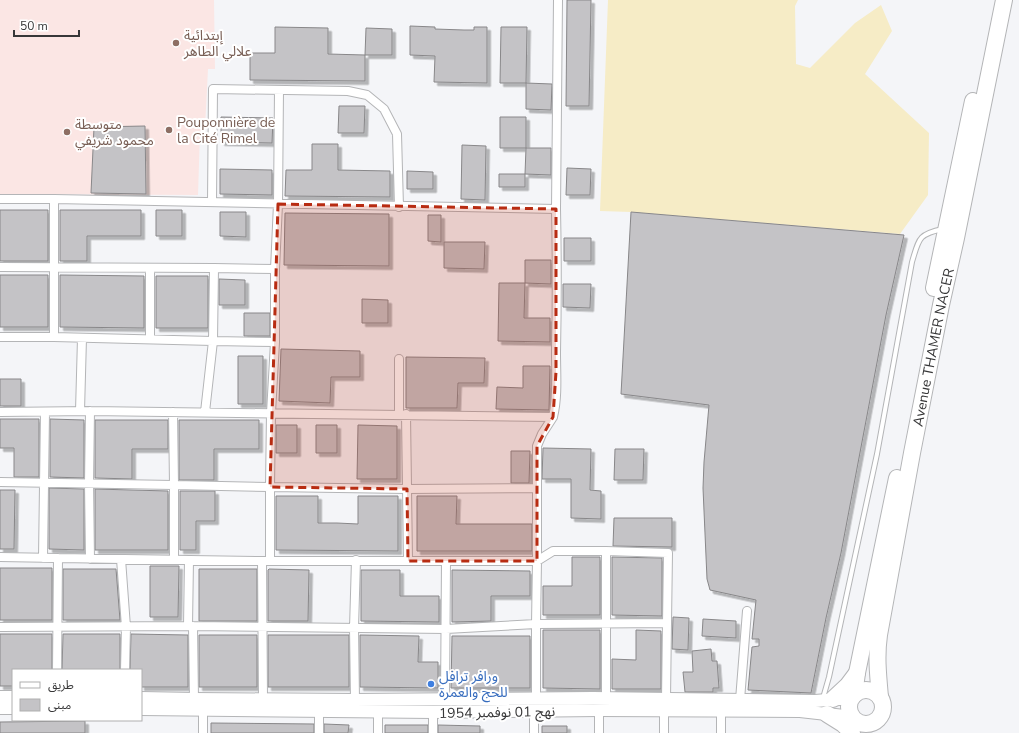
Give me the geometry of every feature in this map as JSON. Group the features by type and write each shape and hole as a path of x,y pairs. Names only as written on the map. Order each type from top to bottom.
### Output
{"highway":[{"name":"Avenue THAMER NACER","path":"853,696 945,228 994,0"},
{"name":"Avenue THAMER NACER","path":"880,696 877,669 877,647 941,305 958,230 1004,0"},
{"path":"854,726 850,710 850,702 853,696 858,692 867,690 880,696 883,708 877,726 867,724 854,726 843,724 827,705 848,685 857,673"}],"main road":[{"name":"نهج 01 نوفمبر 1954","path":"142,709 194,699 355,700 606,698 721,712 800,711 827,705 853,696"},
{"path":"0,697 12,697"},
{"name":"نهج 01 نوفمبر 1954","path":"142,698 203,711 432,712 599,710 740,700 827,705"},
{"path":"0,708 12,708"}],"street":[{"path":"536,698 538,504 536,488 537,446 542,434 553,417 555,409 558,0"},
{"path":"212,202 213,89 348,91 367,94 384,109 397,134 399,207"},
{"path":"263,700 263,627 270,487 278,204 279,90"},
{"path":"0,199 556,209"},
{"path":"54,199 54,337"},
{"path":"0,267 275,269"},
{"path":"150,268 150,339"},
{"path":"205,412 213,341 214,268"},
{"path":"0,337 274,342"},
{"path":"80,411 82,338"},
{"path":"400,360 407,489 408,561"},
{"path":"90,411 90,559"},
{"path":"0,412 205,412 553,417"},
{"path":"43,558 45,412"},
{"path":"173,412 174,560"},
{"path":"0,482 407,489 536,488"},
{"path":"0,557 266,561 537,561 553,551 668,553 664,733"},
{"path":"606,551 606,698"},
{"path":"57,669 58,558"},
{"path":"122,559 126,628 126,669"},
{"path":"189,560 194,699"},
{"path":"355,700 354,628 356,560"},
{"path":"445,699 446,561"},
{"path":"740,700 747,611"},
{"path":"0,627 126,628 191,626 446,629 536,624 667,622"},
{"path":"599,710 599,733"},
{"path":"203,711 203,733"},
{"path":"320,711 320,733"},
{"path":"534,711 534,733"},
{"path":"378,712 378,733"},
{"path":"432,712 432,733"},
{"path":"721,712 721,733"}],"lane":[{"path":"827,705 829,677 877,454 912,262 918,241 925,234 945,228"}],"highlighted area":[{"path":"278,204 556,209 556,372 553,417 537,446 537,561 408,561 407,489 270,487"}],"shaded area":[{"name":"متوسطة محمود شريفي","path":"0,0 214,0 215,69 208,69 205,128 200,132 198,195 0,194"}],"sand":[{"path":"608,0 798,0 795,6 796,64 810,68 855,23 881,5 892,31 865,74 929,133 928,195 900,234 631,212 600,211"}],"building":[{"path":"567,0 591,0 589,106 566,106"},
{"path":"410,26 464,30 474,30 474,27 487,27 487,83 434,82 435,56 410,55"},
{"path":"275,27 328,28 328,54 365,55 365,81 250,80 250,53 275,53"},
{"path":"501,27 527,27 526,83 500,83"},
{"path":"366,28 392,29 392,55 365,55"},
{"path":"526,83 552,84 551,110 526,109"},
{"path":"339,106 365,106 364,133 338,133"},
{"path":"221,117 273,118 272,143 221,142"},
{"path":"500,117 526,117 526,148 500,148"},
{"path":"145,126 146,194 91,193 94,127"},
{"path":"312,144 338,144 338,170 390,171 390,197 285,196 286,170 312,170"},
{"path":"462,145 486,146 485,200 461,199"},
{"path":"526,148 551,148 551,175 525,174"},
{"path":"567,168 591,169 590,195 566,195"},
{"path":"220,169 272,170 272,195 220,194"},
{"path":"407,171 433,172 433,189 407,189"},
{"path":"499,174 525,174 525,187 499,187"},
{"path":"0,210 48,210 48,261 0,261"},
{"path":"60,210 141,210 141,236 87,236 87,261 60,261"},
{"path":"156,210 182,210 182,236 156,236"},
{"path":"220,212 246,212 246,237 220,236"},
{"path":"631,212 904,235 886,315 841,553 811,693 748,690 752,647 759,646 759,639 752,639 756,600 710,590 707,579 703,488 709,405 621,394"},
{"path":"285,213 389,214 389,266 284,265"},
{"path":"428,215 441,215 441,242 428,241"},
{"path":"564,238 591,238 591,261 564,261"},
{"path":"444,242 485,242 484,269 444,268"},
{"path":"525,260 551,260 551,284 525,283"},
{"path":"0,275 48,275 48,327 0,327"},
{"path":"60,275 144,276 144,328 60,327"},
{"path":"156,276 208,276 208,328 156,328"},
{"path":"219,279 245,280 245,305 219,305"},
{"path":"499,283 525,283 524,318 550,318 550,342 498,341"},
{"path":"563,284 591,284 590,308 563,307"},
{"path":"362,299 388,300 388,323 362,323"},
{"path":"244,313 270,313 270,336 244,336"},
{"path":"281,349 360,351 360,377 331,377 330,403 279,401"},
{"path":"238,356 263,356 263,404 238,404"},
{"path":"406,357 485,358 484,383 458,383 457,408 406,408"},
{"path":"523,366 550,366 549,410 496,409 497,387 523,388"},
{"path":"0,379 21,379 21,406 0,406"},
{"path":"0,419 39,419 39,477 14,477 14,448 0,448"},
{"path":"50,419 84,420 84,478 50,477"},
{"path":"95,420 168,420 168,449 132,449 132,479 95,478"},
{"path":"179,420 259,420 259,449 214,449 214,480 179,480"},
{"path":"276,425 297,425 297,453 276,453"},
{"path":"316,425 337,425 337,453 316,453"},
{"path":"358,425 397,426 397,479 357,479"},
{"path":"543,448 591,449 590,490 601,491 601,519 571,518 571,479 542,479"},
{"path":"615,449 644,449 643,480 614,480"},
{"path":"511,451 530,451 529,483 511,483"},
{"path":"49,488 84,489 84,550 49,549"},
{"path":"95,489 168,491 168,550 95,550"},
{"path":"0,490 15,490 14,549 0,549"},
{"path":"180,491 215,491 215,521 196,521 196,550 180,550"},
{"path":"276,496 318,496 318,523 358,524 358,496 398,496 398,551 276,550"},
{"path":"417,496 457,496 456,524 532,524 532,551 417,551"},
{"path":"614,518 672,518 672,547 613,546"},
{"path":"572,557 600,557 600,615 543,615 543,586 572,586"},
{"path":"612,557 662,558 662,616 612,615"},
{"path":"150,566 179,566 178,617 150,617"},
{"path":"0,568 52,568 52,620 0,620"},
{"path":"63,569 116,569 120,620 63,620"},
{"path":"199,569 257,569 257,621 199,621"},
{"path":"269,569 309,570 308,621 268,621"},
{"path":"361,570 400,570 400,596 439,596 439,622 361,621"},
{"path":"452,570 530,571 530,596 491,596 491,621 452,622"},
{"path":"673,617 689,618 688,650 672,649"},
{"path":"703,619 736,621 736,638 702,636"},
{"path":"543,630 600,630 600,689 543,688"},
{"path":"636,630 661,631 661,689 612,689 612,659 636,660"},
{"path":"0,634 52,634 52,669 12,669 12,686 0,686"},
{"path":"63,634 120,634 120,669 62,669"},
{"path":"131,634 188,635 188,687 142,687 142,669 130,669"},
{"path":"199,635 257,635 257,687 199,687"},
{"path":"268,635 349,635 349,687 268,687"},
{"path":"360,635 419,636 418,662 438,662 438,688 360,687"},
{"path":"452,636 530,636 530,688 451,688"},
{"path":"711,649 712,661 717,661 719,688 713,688 713,692 685,692 683,672 693,672 692,651"},
{"path":"85,721 85,733 0,733 0,722"},
{"path":"211,723 314,724 314,733 211,733"},
{"path":"324,724 349,725 348,733 324,733"},
{"path":"385,725 428,725 428,733 385,733"},
{"path":"438,725 480,726 480,733 438,733"},
{"path":"542,726 567,726 567,733 542,733"}],"place":[{"name":"إبتدائية علالي الطاهر","path":"176,43"},
{"name":"Pouponnière de la Cité Rimel","path":"169,130"},
{"name":"متوسطة محمود شريفي","path":"67,132"},
{"name":"ورافر ترافل للحج والعمرة","path":"431,684"}]}
